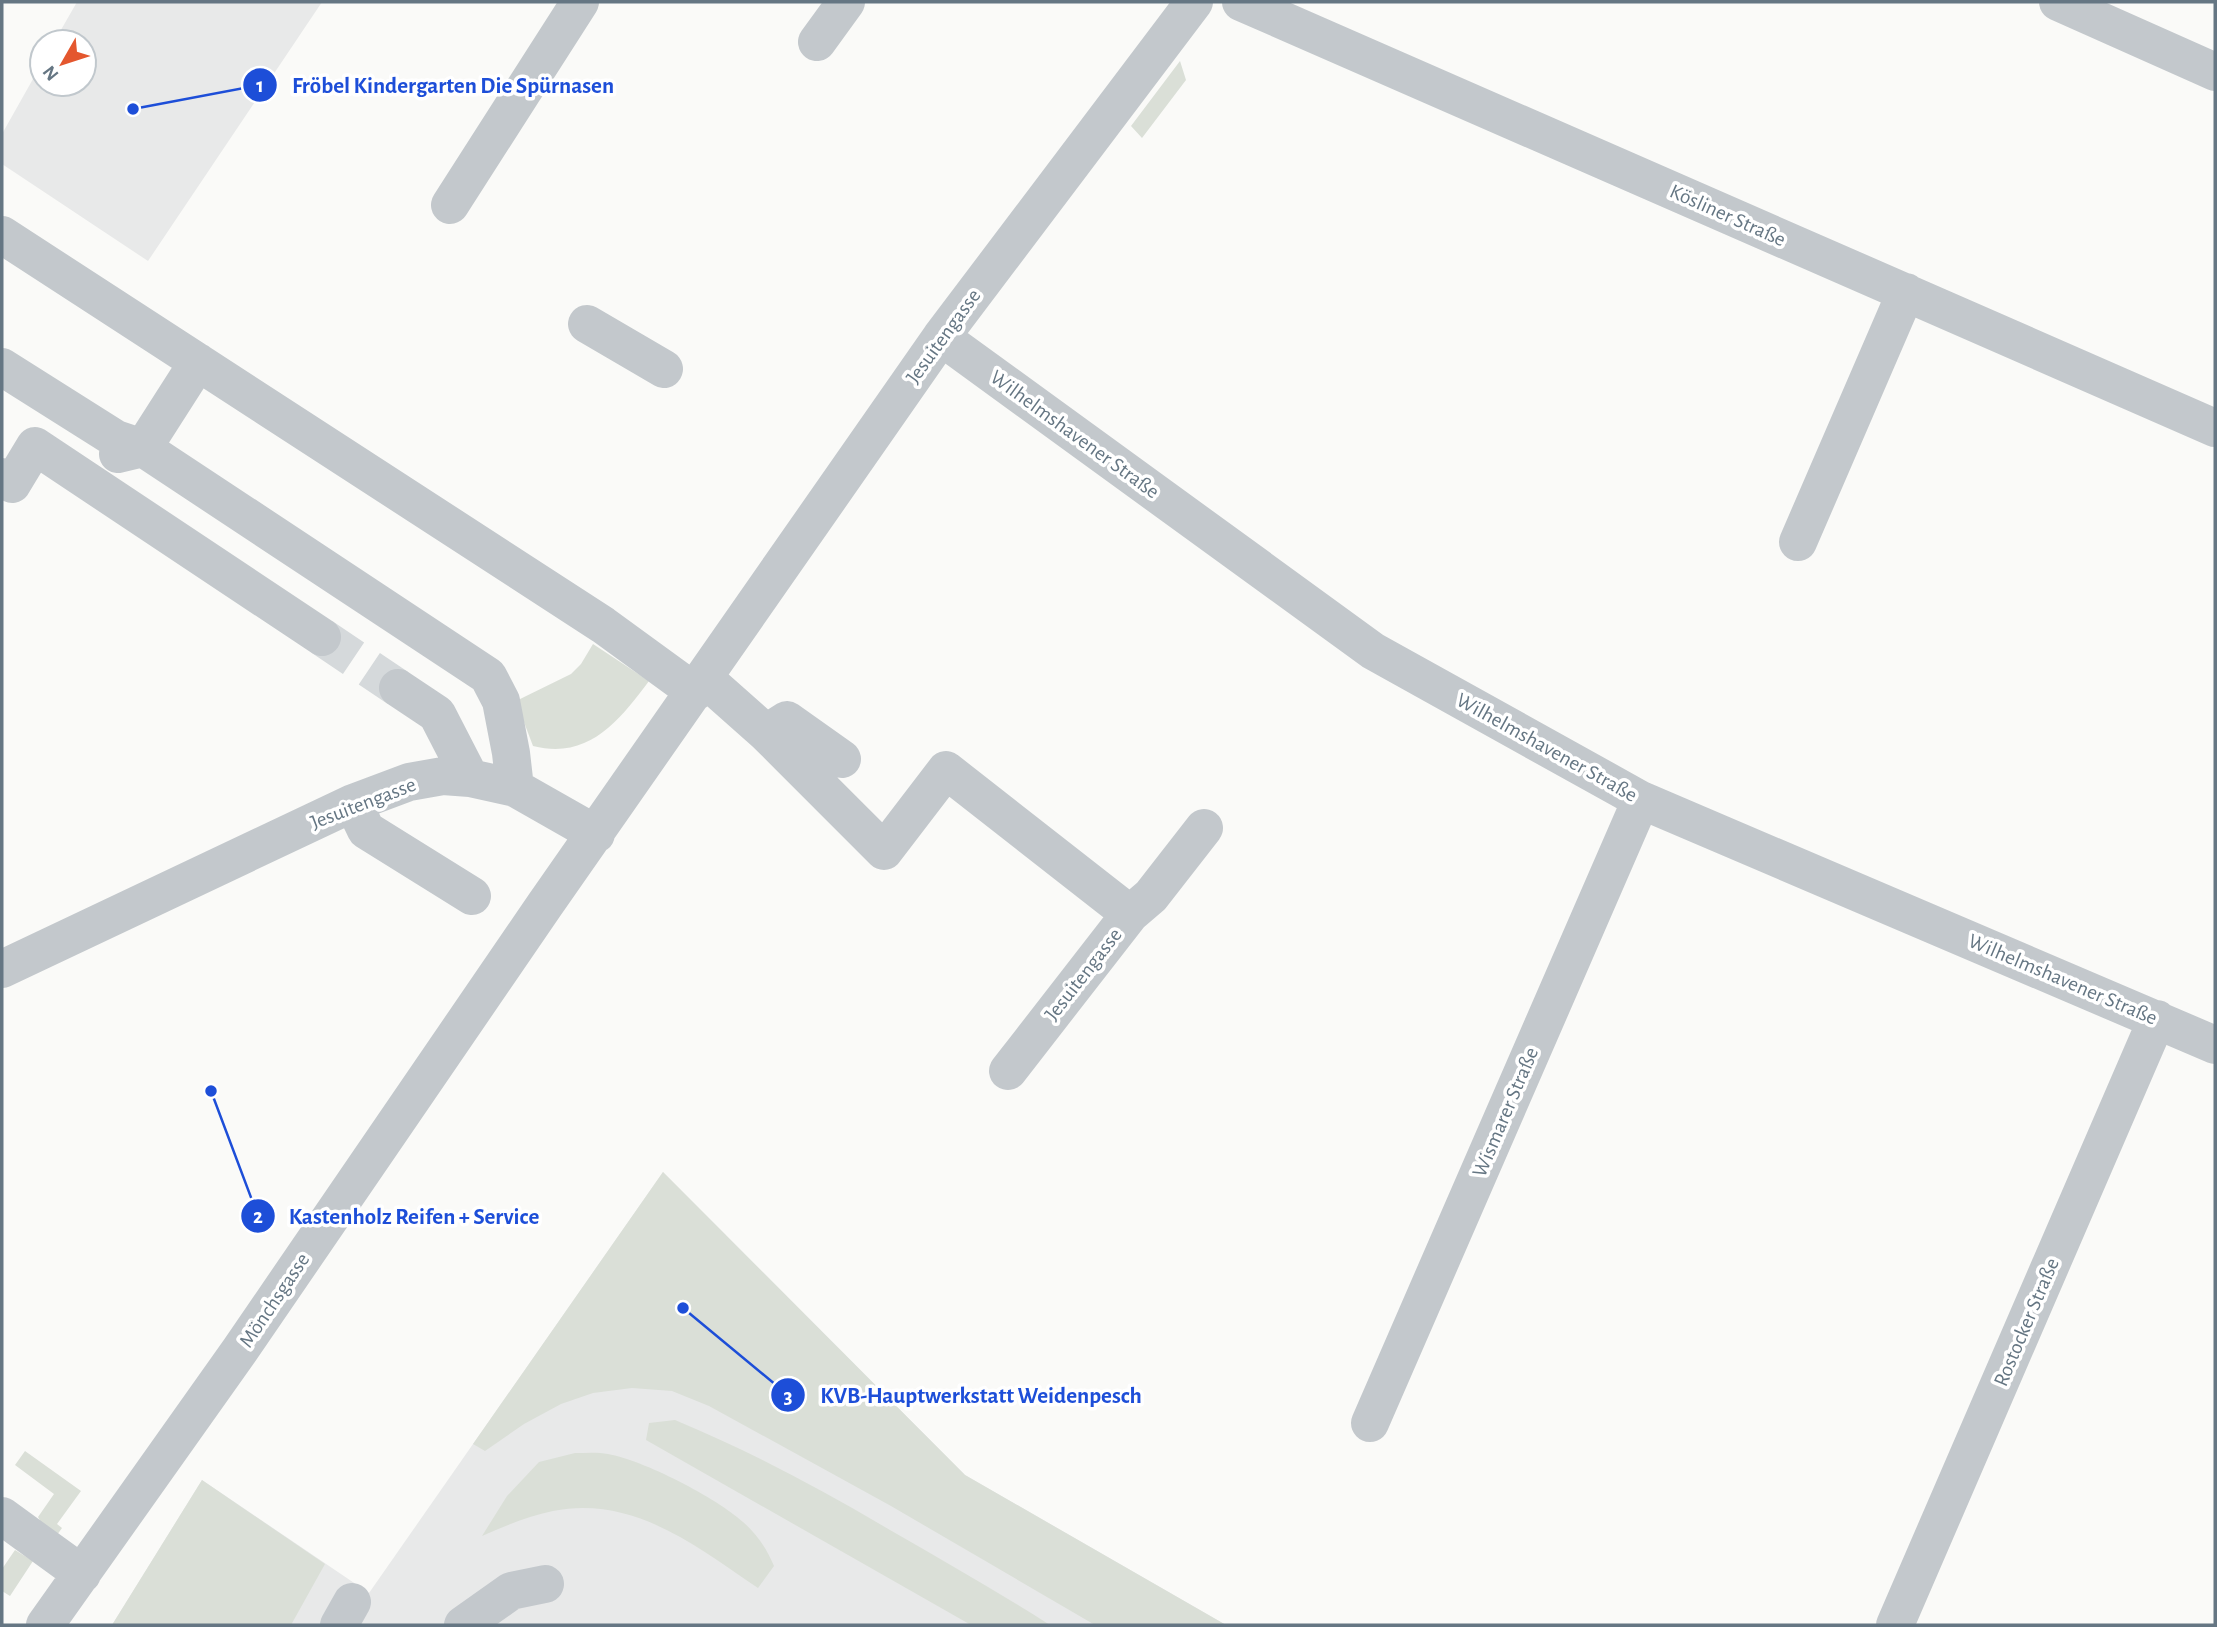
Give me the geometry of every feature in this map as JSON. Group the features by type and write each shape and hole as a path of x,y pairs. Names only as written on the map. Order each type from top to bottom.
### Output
{"street":[{"path":"450,205 580,2"},
{"path":"817,42 846,2"},
{"name":"Kösliner Straße","path":"1241,2 2215,428"},
{"path":"2058,2 2215,72"},
{"name":"Jesuitengasse","path":"2,968 353,803 409,782 443,776 470,778 515,788 596,834 941,337 1191,3"},
{"path":"2,235 603,625 700,685"},
{"path":"1798,542 1906,292"},
{"path":"587,324 664,369"},
{"name":"Wilhelmshavener Straße","path":"941,337 1373,651 1641,800 2215,1045"},
{"path":"2,392 104,457 143,448 198,362"},
{"path":"2,367 116,439 143,448 488,676 501,701 515,788"},
{"path":"2,477 12,484 36,446 322,637"},
{"name":"Jesuitengasse","path":"700,685 766,733 884,851 946,770 1130,914"},
{"path":"398,688 437,714 470,778"},
{"path":"766,733 787,720 842,759"},
{"name":"Wismarer Straße","path":"1370,1423 1641,800"},
{"path":"353,803 366,830 472,896"},
{"name":"Jesuitengasse","path":"1008,1071 1130,914 1152,896 1204,828"},
{"name":"Mönchsgasse","path":"45,1625 240,1350 596,834"},
{"name":"Rostocker Straße","path":"1895,1625 2157,1019"},
{"path":"2,1516 82,1574"},
{"path":"463,1625 511,1591 545,1584"}],"shaded area":[{"path":"77,2 322,2 148,261 2,164 2,134 28,88 28,98 98,98 98,28 62,28"},
{"path":"1180,61 1186,80 1142,138 1131,126"},
{"path":"593,644 649,681 626,710 601,734 571,747 553,749 533,746 516,701 571,674 581,664"},
{"path":"663,1172 965,1475 1226,1625 112,1625 202,1480 369,1593"},
{"path":"663,1172 965,1475 1226,1625 1095,1625 891,1506 709,1406 672,1391 632,1388 593,1393 561,1404 524,1424 485,1451 473,1444"},
{"path":"675,1420 811,1485 1050,1625 971,1625 646,1440 649,1423"},
{"path":"25,1451 81,1491 57,1524 62,1528 57,1535 42,1524 38,1517 54,1494 15,1465"},
{"path":"575,1453 604,1453 623,1458 659,1472 716,1502 748,1527 761,1542 774,1566 758,1588 687,1541 637,1517 610,1510 582,1508 553,1511 526,1518 482,1536 507,1496 539,1462"},
{"path":"202,1480 325,1564 291,1625 112,1625"},
{"path":"15,1550 33,1561 10,1596 2,1591 2,1569"}],"tunnel":[{"path":"322,637 398,688"}],"place":[{"name":"Fröbel Kindergarten Die Spürnasen","path":"133,109"},
{"name":"Kastenholz Reifen + Service","path":"211,1091"},
{"name":"KVB-Hauptwerkstatt Weidenpesch","path":"683,1308"}]}
